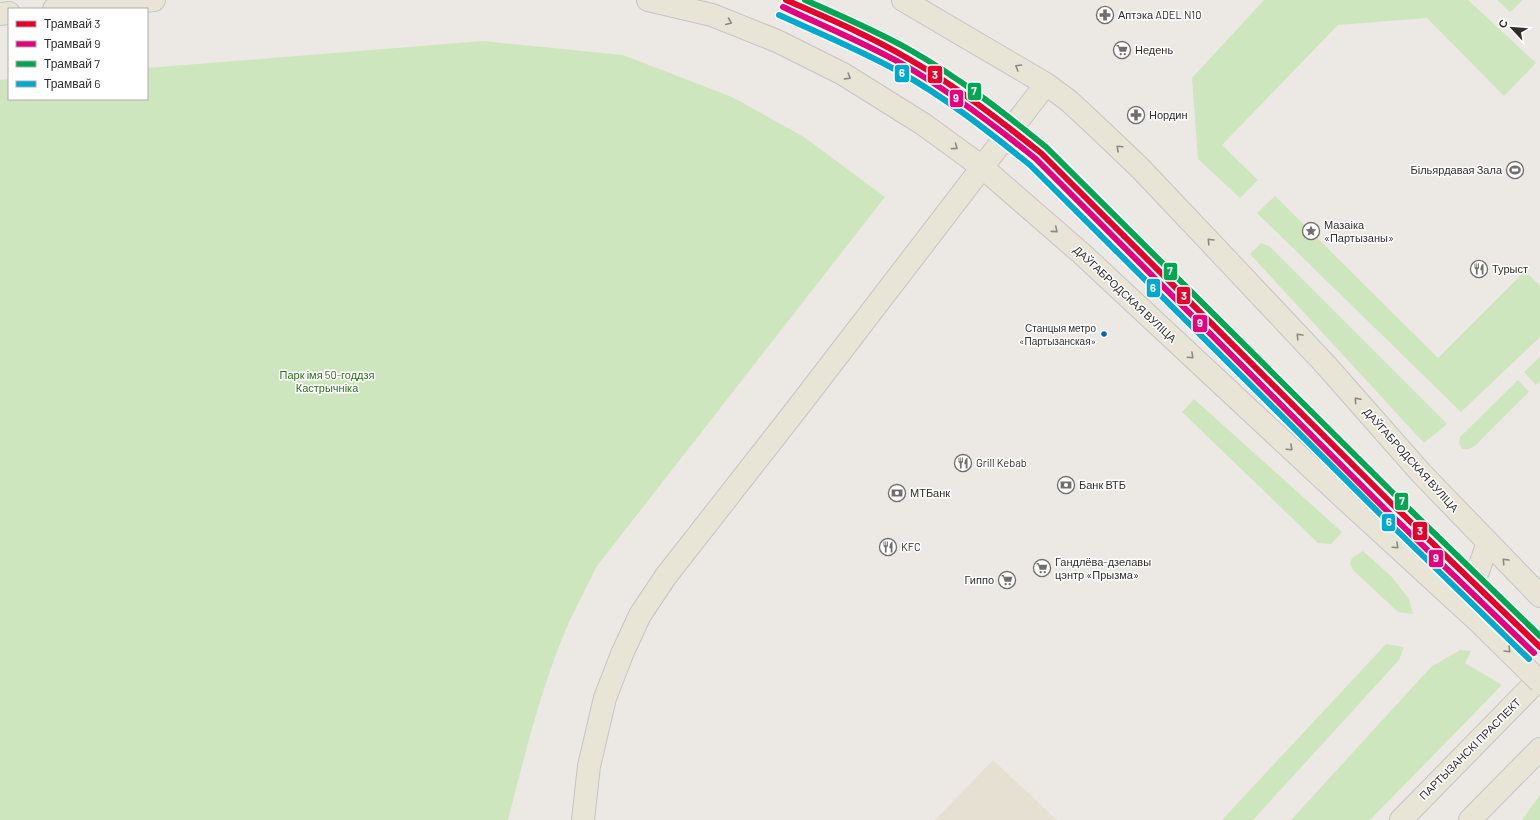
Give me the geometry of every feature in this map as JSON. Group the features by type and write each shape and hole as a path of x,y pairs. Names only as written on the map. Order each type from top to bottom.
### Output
{"main road":[{"path":"65,8 154,0"},
{"name":"ДАЎГАБРОДСКАЯ ВУЛІЦА","path":"648,0 712,15 777,41 843,74 923,124 982,167 1081,253 1472,616 1540,682"},
{"name":"ДАЎГАБРОДСКАЯ ВУЛІЦА","path":"903,0 1046,84 1069,101 1155,184 1325,364 1421,473 1540,596"},
{"path":"583,820 589,766 605,698 622,654 640,615 666,576 1046,84"},
{"path":"1472,616 1488,542"},
{"name":"ПАРТЫЗАНСКІ ПРАСПЕКТ","path":"1401,820 1540,678"},
{"path":"1470,820 1538,751"},
{"path":"1490,820 1538,751"}],"shaded area":[{"path":"993,760 1057,820 935,820"}],"green space":[{"path":"1264,0 1468,0 1536,63 1504,96 1427,18 1338,25 1222,145 1258,180 1240,198 1198,159 1192,78"},
{"path":"1497,0 1523,0 1510,12"},
{"name":"Парк імя 50-годдзя Кастрычніка","path":"483,41 623,55 732,97 804,137 885,197 597,566 570,620 551,669 535,719 508,820 0,820 0,80 8,79 8,100 148,100 148,68"},
{"path":"1275,196 1438,358 1525,271 1540,286 1540,337 1461,412 1257,213"},
{"path":"1261,243 1269,246 1447,424 1424,443 1250,254"},
{"path":"1540,357 1540,381 1536,385 1524,372"},
{"path":"1518,380 1529,392 1476,445 1469,449 1462,449 1459,443 1460,437"},
{"path":"1194,399 1342,532 1331,544 1318,543 1182,412"},
{"path":"1363,551 1391,576 1409,599 1413,614 1398,612 1353,570 1350,563 1352,558"},
{"path":"1386,644 1404,647 1399,660 1253,820 1222,820"},
{"path":"1460,650 1471,651 1465,663 1502,685 1370,820 1291,820 1431,667"},
{"path":"1540,795 1540,820 1522,820"}],"tram line":[{"name":"3","path":"786,0 862,34 925,68 976,103 1041,153 1392,504 1540,647"},
{"name":"7","path":"805,0 884,36 928,60 980,96 1046,147 1398,498 1540,636"},
{"name":"9","path":"783,7 874,49 921,75 972,109 1036,159 1386,510 1534,653"},
{"name":"6","path":"779,15 869,56 915,81 966,115 1030,165 1381,515 1529,659"}],"place":[{"name":"Аптэка ADEL N10","path":"1105,15"},
{"name":"Недень","path":"1122,50"},
{"name":"Нордин","path":"1136,115"},
{"name":"Більярдавая Зала","path":"1515,170"},
{"name":"Мазаіка «Партызаны»","path":"1311,231"},
{"name":"Турыст","path":"1479,269"},
{"name":"Станцыя метро «Партызанская»","path":"1104,334"},
{"name":"Grill Kebab","path":"963,463"},
{"name":"Банк ВТБ","path":"1066,485"},
{"name":"МТБанк","path":"897,493"},
{"name":"KFC","path":"888,547"},
{"name":"Гандлёва-дзелавы цэнтр «Прызма»","path":"1042,568"},
{"name":"Гиппо","path":"1007,580"}]}
